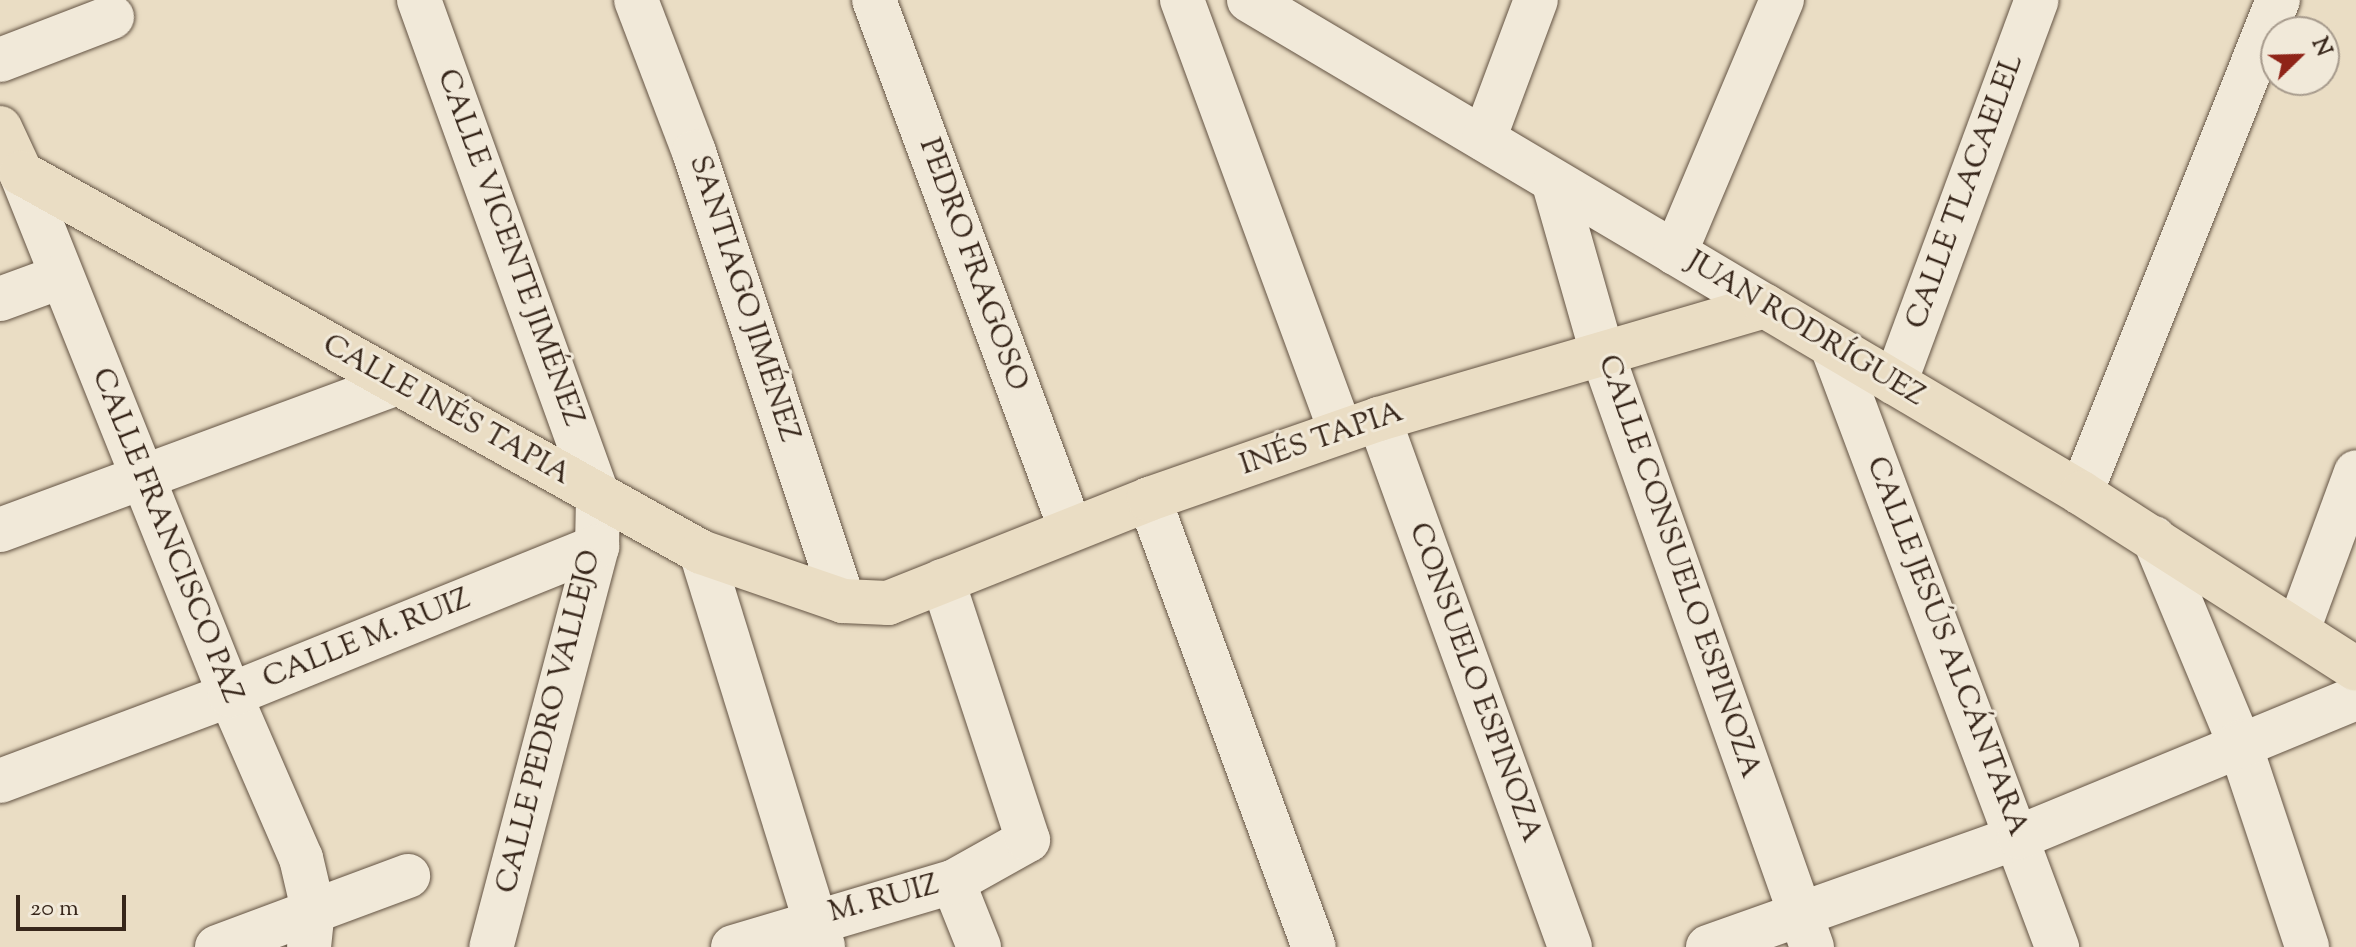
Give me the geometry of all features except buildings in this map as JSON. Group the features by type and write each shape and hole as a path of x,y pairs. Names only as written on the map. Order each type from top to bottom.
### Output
{"main road":[{"name":"CALLE FRANCISCO PAZ","path":"0,128 21,173"},
{"name":"CALLE INÉS TAPIA","path":"21,173 701,552 843,601 888,603"},
{"name":"INÉS TAPIA","path":"888,603 1149,499 1360,426 1765,306"},
{"name":"JUAN RODRÍGUEZ","path":"1765,306 2081,493 2356,669"}],"street":[{"name":"CALLE VICENTE JIMÉNEZ","path":"419,0 598,496"},
{"name":"SANTIAGO JIMÉNEZ","path":"636,0 694,152 843,601"},
{"name":"PEDRO FRAGOSO","path":"874,0 1071,530"},
{"name":"CONSUELO ESPINOZA","path":"1182,0 1360,426 1570,947"},
{"path":"1484,139 1536,0"},
{"path":"1675,253 1782,0"},
{"name":"CALLE TLACAELEL","path":"1895,383 2037,0"},
{"path":"2081,493 2278,0"},
{"name":"JUAN RODRÍGUEZ","path":"1271,6 1554,184 1765,306"},
{"path":"0,60 112,17"},
{"name":"CALLE FRANCISCO PAZ","path":"21,173 60,277 230,695 301,858 311,928"},
{"name":"CALLE CONSUELO ESPINOZA","path":"1554,184 1602,353 1806,929"},
{"path":"0,299 60,277"},
{"name":"CALLE JESÚS ALCÁNTARA","path":"1833,349 2019,837 2057,947"},
{"path":"0,530 398,383"},
{"path":"2298,630 2356,472"},
{"name":"CALLE PEDRO VALLEJO","path":"491,947 597,547 598,496"},
{"path":"1149,499 1314,947"},
{"path":"2154,538 2239,742 2307,947"},
{"name":"CALLE M. RUIZ","path":"0,781 230,695 597,547"},
{"path":"701,552 818,934"},
{"name":"M. RUIZ","path":"733,947 818,934 953,882 1028,840 943,581"},
{"path":"1708,947 1806,929 2239,742 2356,698"},
{"path":"217,947 311,928 408,876"},
{"path":"953,882 979,947"}]}
